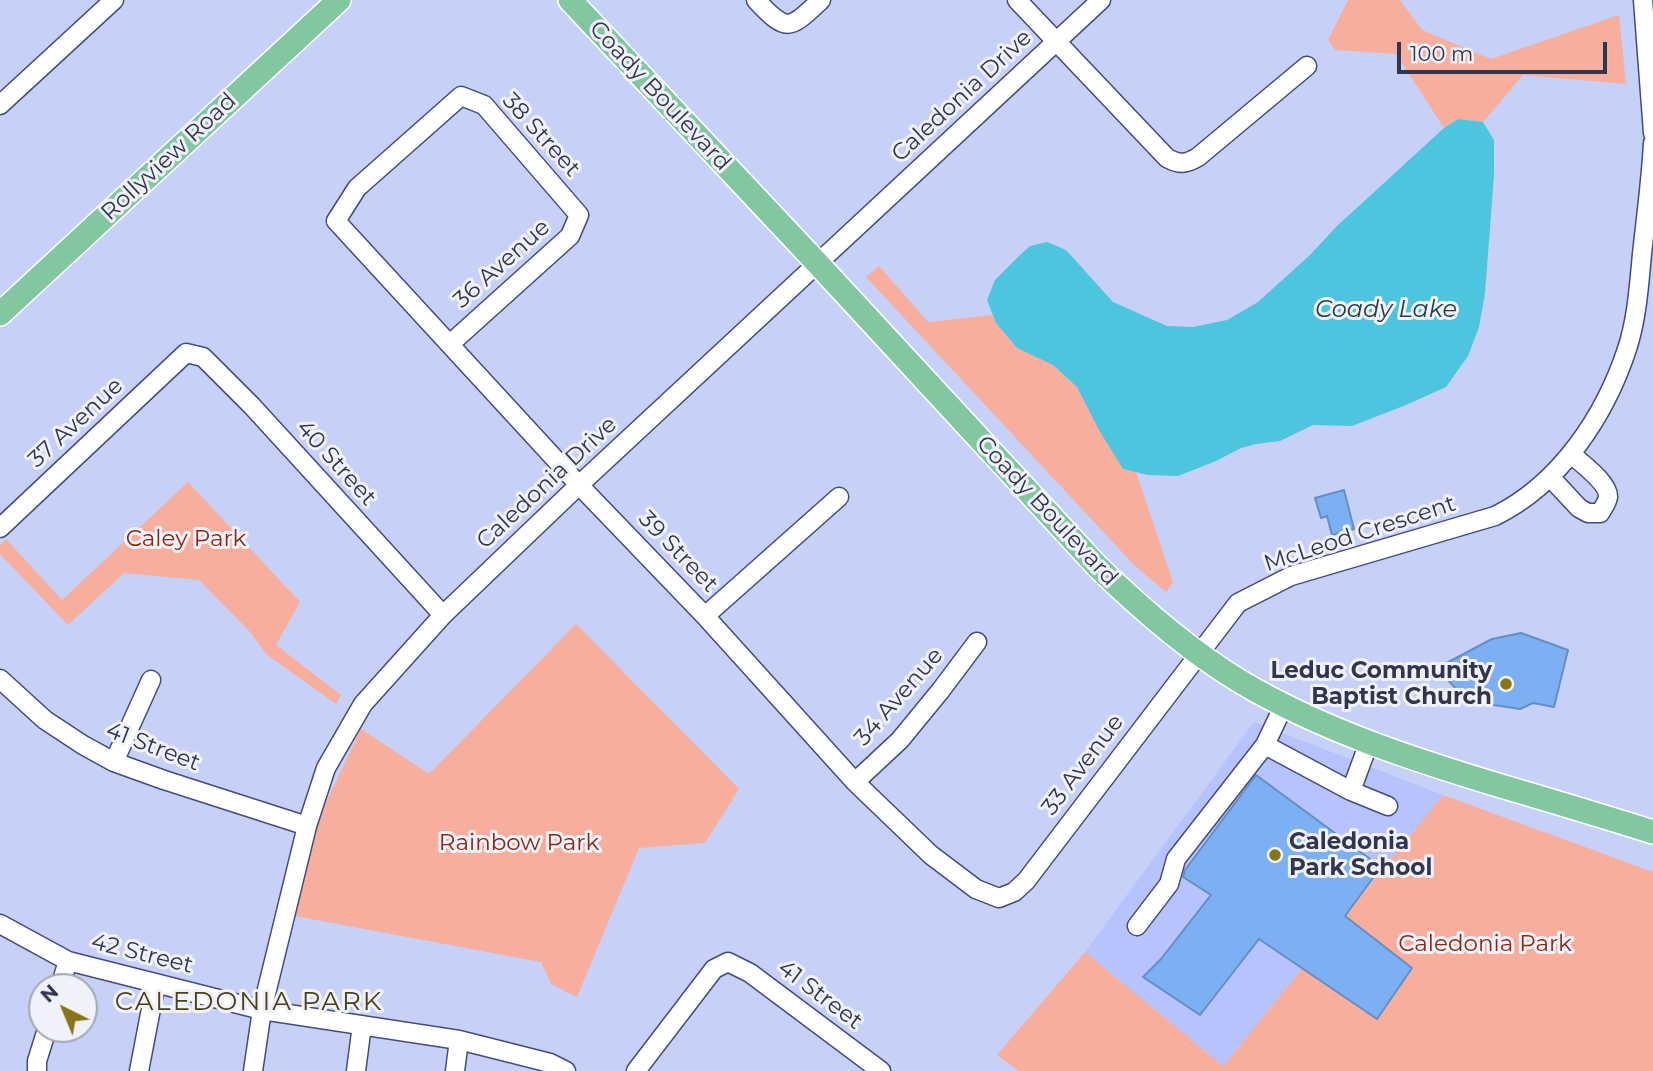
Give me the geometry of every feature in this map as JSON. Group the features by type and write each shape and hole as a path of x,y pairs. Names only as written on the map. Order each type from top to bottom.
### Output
{"main road":[{"name":"Rollyview Road","path":"0,314 339,0"},
{"name":"Coady Boulevard","path":"570,0 1097,566 1141,609 1240,681 1284,705 1369,742 1424,762 1653,832"}],"street":[{"path":"0,105 114,0"},
{"path":"756,0 773,18 786,24 803,17 821,0"},
{"path":"1017,0 1167,158 1177,163 1187,163 1198,157 1307,66"},
{"name":"Caledonia Drive","path":"253,1071 262,1010 307,826 326,768 363,705 443,615 579,485 1101,0"},
{"path":"1643,0 1653,133"},
{"name":"38 Street","path":"336,221 357,188 461,96 484,105 579,215"},
{"name":"McLeod Crescent","path":"1200,654 1238,603 1292,576 1495,516 1517,505 1550,477 1571,454 1598,413 1628,346 1637,304 1653,143"},
{"name":"36 Avenue","path":"450,344 570,236 579,215"},
{"name":"39 Street","path":"336,221 579,485 705,616 855,782 931,855 976,890 999,898"},
{"name":"37 Avenue","path":"0,528 186,353"},
{"name":"40 Street","path":"186,353 202,357 251,406 443,615"},
{"path":"1550,477 1580,508 1588,513 1600,513 1609,494 1604,484 1571,454"},
{"path":"705,616 839,497"},
{"name":"34 Avenue","path":"855,782 900,740 942,690 976,642"},
{"name":"33 Avenue","path":"999,898 1014,892 1026,881 1200,654"},
{"name":"41 Street","path":"0,679 45,720 114,762 307,826"},
{"path":"114,762 151,680"},
{"path":"1137,926 1169,884 1176,859 1265,745 1284,705"},
{"path":"1351,791 1369,742"},
{"path":"1265,745 1351,791 1388,806"},
{"name":"42 Street","path":"0,924 68,961 262,1010 460,1040 550,1063 566,1071"},
{"path":"64,973 68,961"},
{"name":"41 Street","path":"636,1071 713,969 728,962 750,973 881,1071"},
{"path":"139,1071 156,983"},
{"path":"356,1071 362,1025"},
{"path":"455,1071 460,1040"},
{"path":"37,1071 43,1043"}],"shaded area":[{"name":"Caledonia Park School","path":"1254,722 1443,795 1223,1067 1085,952"}],"green space":[{"path":"1348,0 1400,0 1422,30 1491,59 1619,15 1626,84 1523,75 1483,122 1458,119 1444,128 1396,54 1335,50 1328,40"},
{"path":"879,266 928,322 993,315 996,323 1017,348 1053,365 1077,387 1123,469 1136,472 1173,582 1166,592 1135,566 866,277"},
{"name":"Caley Park","path":"188,482 300,602 276,645 341,695 336,704 266,654 251,633 199,580 124,573 68,625 0,554 0,545 6,539 62,600"},
{"name":"Rainbow Park","path":"576,624 739,789 705,843 639,848 577,997 551,984 541,962 295,916 319,817 361,729 429,774"},
{"name":"Caledonia Park","path":"1443,795 1653,872 1653,1071 1019,1071 997,1055 1085,952 1223,1066"}],"water":[{"name":"Coady Lake","path":"1458,119 1483,122 1494,140 1485,293 1479,327 1468,356 1446,387 1406,405 1352,426 1313,425 1280,441 1241,448 1178,476 1148,475 1123,469 1077,387 1053,365 1017,348 996,323 987,300 995,280 1030,246 1047,242 1066,250 1113,302 1167,326 1193,327 1227,320 1258,302 1444,128"}],"building":[{"path":"1344,490 1354,529 1332,535 1327,516 1321,518 1315,498"},
{"name":"Leduc Community Baptist Church","path":"1521,633 1568,650 1554,707 1533,703 1520,709 1467,701 1437,668 1492,639"},
{"path":"1256,775 1381,867 1345,916 1412,968 1377,1019 1259,939 1200,1015 1143,977 1161,959 1211,895 1183,877 1185,870"}],"place":[{"name":"Leduc Community Baptist Church","path":"1506,684"},
{"name":"Caledonia Park School","path":"1275,855"}],"district":[{"name":"CALEDONIA PARK","path":"249,1002"}]}
